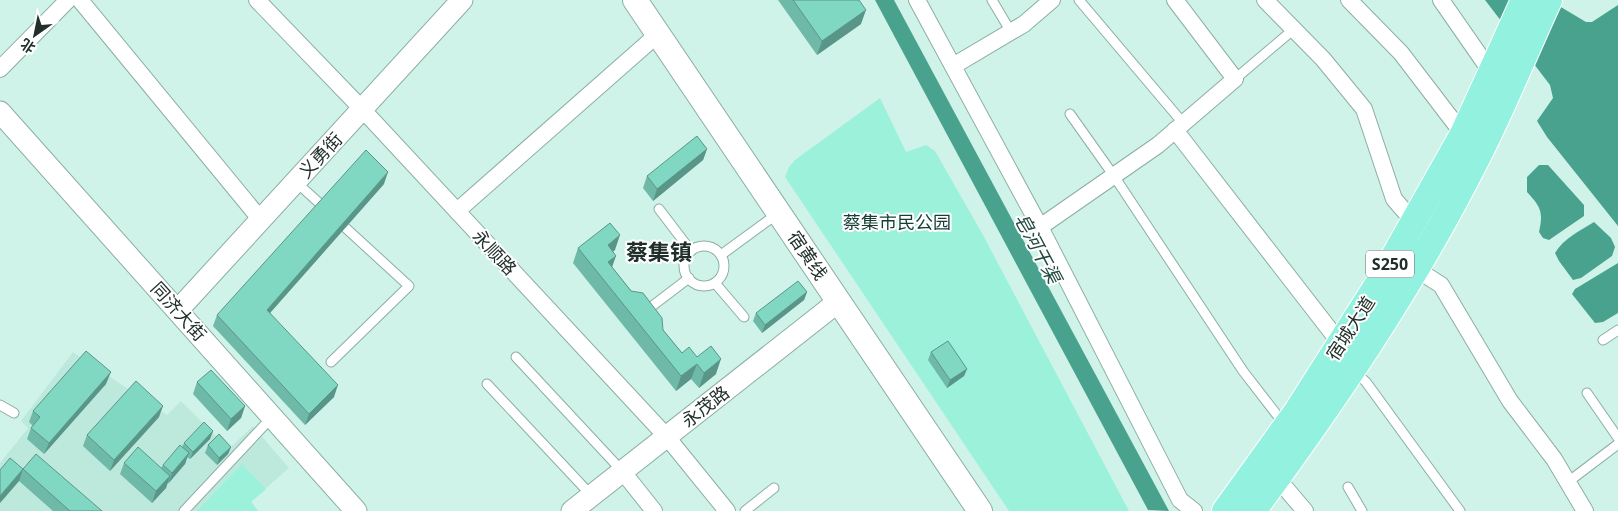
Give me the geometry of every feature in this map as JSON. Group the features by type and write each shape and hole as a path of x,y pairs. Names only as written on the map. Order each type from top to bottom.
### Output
{"main road":[{"name":"宿黄线","path":"635,0 980,511"},
{"name":"宿城大道","path":"1225,511 1286,426 1383,276 1463,134 1524,0"},
{"name":"宿城大道","path":"1253,511 1352,369 1416,269 1475,162 1549,0"}],"street":[{"path":"0,69 68,0"},
{"path":"80,0 261,220"},
{"name":"永顺路","path":"257,0 667,437 727,511"},
{"name":"义勇街","path":"178,310 462,0"},
{"path":"917,0 1040,227 1180,500 1194,511"},
{"path":"953,66 1024,24 1052,0"},
{"path":"1040,227 1158,145 1235,79 1175,0"},
{"path":"1265,0 1324,59 1364,108 1394,199 1414,222"},
{"path":"1349,0 1401,53 1463,134"},
{"path":"1440,0 1491,72"},
{"path":"457,211 658,34"},
{"name":"同济大街","path":"0,112 356,511"},
{"path":"1179,127 1340,343"},
{"path":"1416,269 1441,285 1510,401 1554,459 1585,511"},
{"name":"永茂路","path":"572,511 839,301"},
{"path":"623,472 654,511"},
{"path":"1277,478 1304,511"}],"lane":[{"path":"992,0 1011,32"},
{"path":"1079,0 1179,127"},
{"path":"1235,79 1294,29"},
{"path":"1070,114 1114,176 1243,371 1286,426"},
{"path":"296,182 409,286 331,362"},
{"path":"659,209 691,251"},
{"path":"721,255 779,212"},
{"path":"705,246 711,247 721,255 724,260 723,273 716,283 703,286 697,285 689,278 684,269 685,262 691,251 705,246"},
{"path":"647,310 689,278"},
{"path":"716,283 744,317"},
{"path":"1603,340 1618,330"},
{"path":"516,357 623,472"},
{"path":"1352,369 1366,382 1460,511"},
{"path":"487,384 592,495"},
{"path":"1587,393 1618,438"},
{"path":"0,405 14,413"},
{"path":"184,511 272,416"},
{"path":"1568,482 1618,444"},
{"path":"745,511 774,488"},
{"path":"1348,488 1362,511"}],"shaded area":[{"path":"875,0 894,0 1169,511 1148,510"},
{"path":"1485,0 1549,0 1586,22 1592,22 1618,5 1618,226 1547,137 1537,121 1553,98 1550,85"},
{"path":"1539,165 1548,165 1584,205 1584,216 1549,240 1543,238 1539,232 1540,210 1527,192 1527,177"},
{"path":"1594,222 1611,238 1615,247 1612,256 1581,278 1573,280 1555,253 1568,239"},
{"path":"1618,263 1618,313 1603,322 1595,323 1572,294 1575,289"},
{"path":"73,352 167,415 181,401 229,449 253,426 289,468 251,501 258,511 0,511 0,463 28,428 21,421"}],"green space":[{"name":"蔡集市民公园","path":"880,98 906,152 926,145 935,151 983,235 1129,511 1009,511 785,177 789,167 795,160"},
{"path":"242,464 266,489 251,502 258,511 197,511"}],"building":[{"path":"793,0 859,0 866,10 822,41"},
{"path":"697,136 707,149 657,189 647,176"},
{"path":"366,150 388,172 267,310 338,385 309,414 217,315"},
{"path":"610,223 620,235 608,245 616,256 608,262 631,291 643,293 662,318 663,330 682,353 689,347 697,357 711,346 721,359 704,373 697,364 681,376 578,248"},
{"path":"798,281 807,292 765,325 756,313"},
{"path":"948,341 967,369 950,380 931,352"},
{"path":"86,351 111,372 49,443 31,428 40,417 33,411"},
{"path":"211,370 245,406 231,419 197,382"},
{"path":"136,381 163,406 114,460 87,435"},
{"path":"204,422 213,431 193,452 184,443"},
{"path":"219,434 231,447 219,458 208,445"},
{"path":"180,445 189,453 172,473 163,465"},
{"path":"138,447 170,476 156,491 124,463"},
{"path":"36,454 102,511 70,511 23,469"},
{"path":"10,458 23,469 0,496 0,470"}],"district":[{"name":"蔡集镇","path":"659,251"}],"water label":[{"name":"皂河干渠","path":"1038,248"}]}
